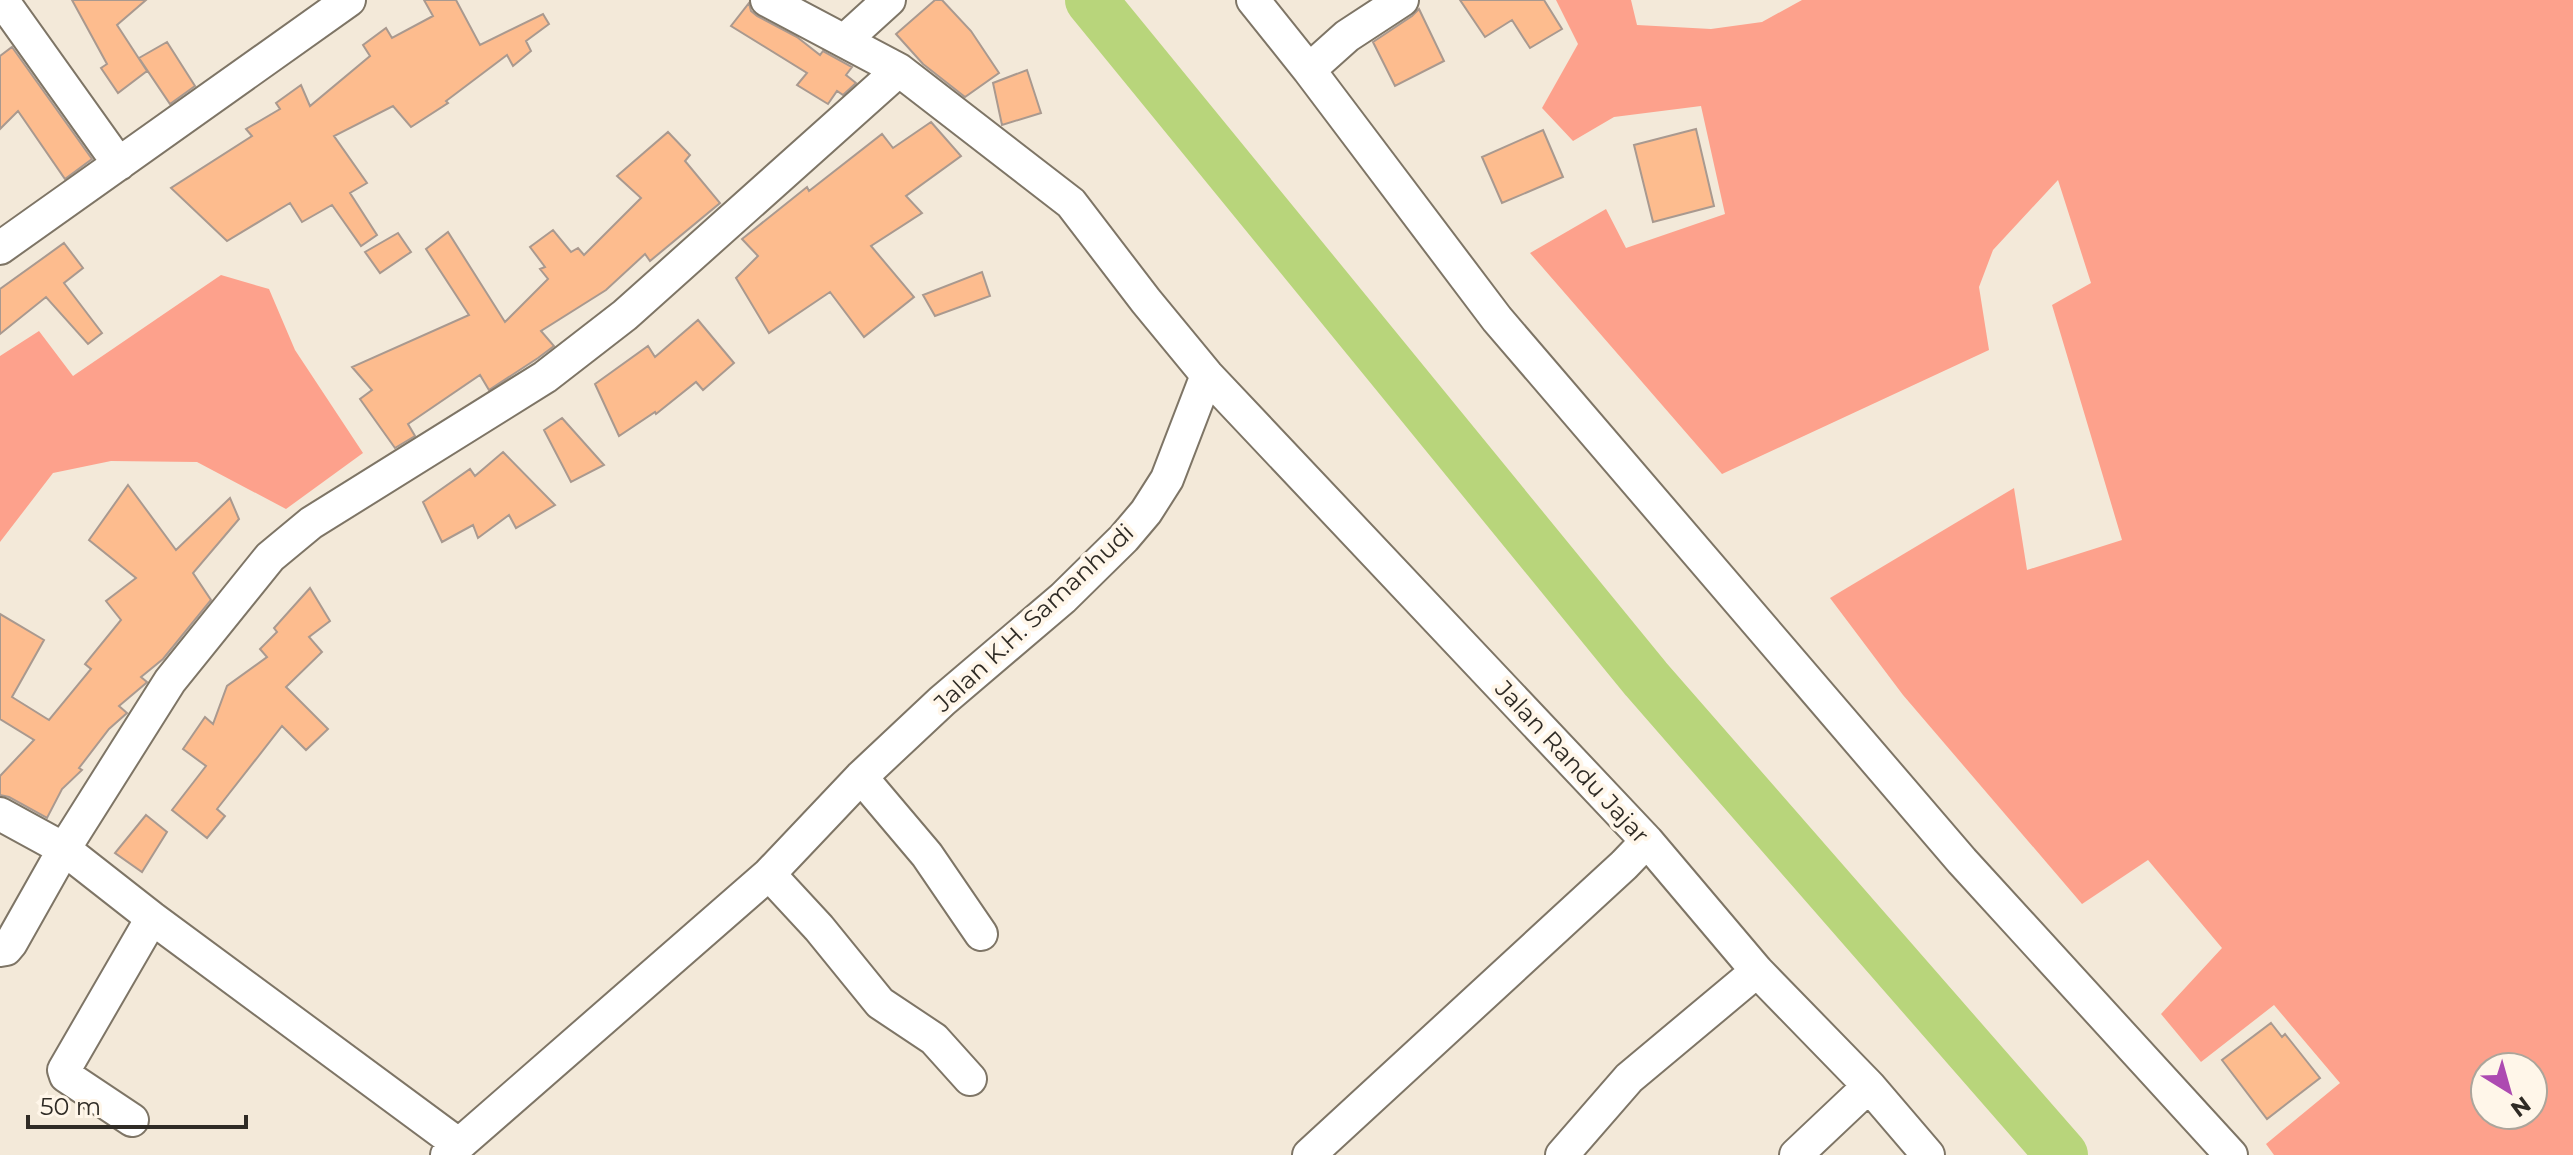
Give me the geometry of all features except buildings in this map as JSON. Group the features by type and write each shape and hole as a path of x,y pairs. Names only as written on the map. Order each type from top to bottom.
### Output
{"street":[{"path":"2,0 119,164"},
{"path":"0,248 348,0"},
{"path":"767,0 899,70 1071,203 1207,375"},
{"path":"845,40 889,0"},
{"path":"1253,0 1497,319 1962,861 2231,1155"},
{"path":"1309,70 1340,42 1402,0"},
{"path":"0,950 11,943 64,849 170,681 278,549 311,523 545,377 614,324 899,70"},
{"name":"Jalan K.H. Samanhudi","path":"453,1150 769,874 861,777 942,701 1063,598 1124,538 1146,512 1167,479 1207,375"},
{"name":"Jalan Randu Jajar","path":"1207,375 1647,841 1742,985 1869,1086 1928,1155"},
{"path":"861,777 927,855 981,934"},
{"path":"0,814 64,849 453,1150"},
{"path":"1309,1155 1647,841"},
{"path":"769,874 819,928 880,1003 934,1039 970,1079"},
{"path":"132,1120 66,1076 64,1067 152,918"},
{"path":"1562,1155 1629,1078 1742,985"},
{"path":"1796,1155 1869,1086"}],"shaded area":[{"path":"1556,0 1631,0 1637,25 1711,29 1762,22 1802,0 2573,0 2573,1155 2274,1155 2266,1144 2340,1083 2274,1005 2201,1062 2161,1014 2222,948 2148,860 2082,904 1903,695 1830,598 2014,488 2027,570 2122,540 2052,305 2091,283 2058,180 1993,250 1979,287 1989,350 1722,474 1530,253 1606,209 1626,248 1725,214 1701,106 1614,117 1573,141 1542,108 1578,44"},
{"path":"221,275 269,289 295,350 363,453 286,509 197,462 111,461 53,473 0,542 0,356 39,331 73,376"}],"waterway":[{"path":"1091,0 1646,679 2062,1155"}]}
